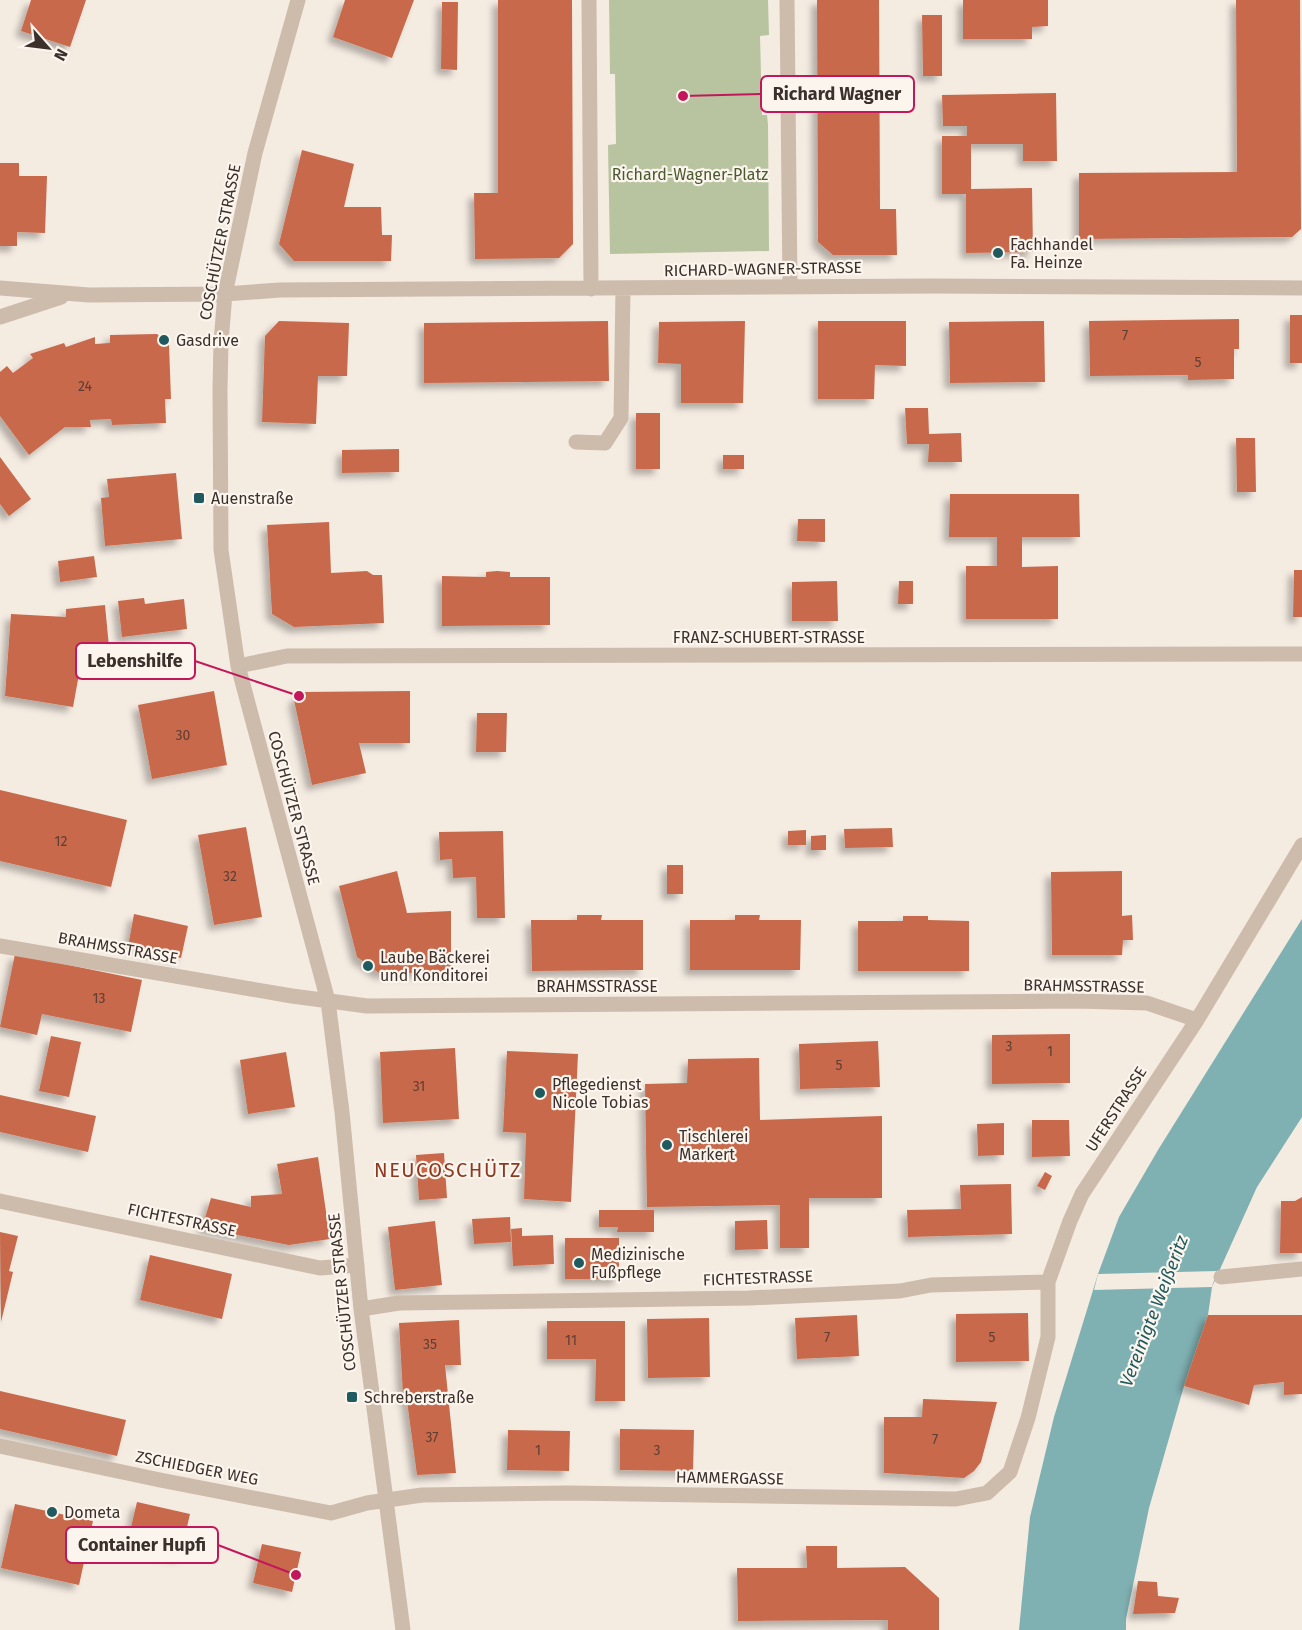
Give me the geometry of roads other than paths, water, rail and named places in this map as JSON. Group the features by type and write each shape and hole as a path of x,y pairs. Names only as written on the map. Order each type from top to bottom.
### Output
{"street":[{"name":"COSCHÜTZER STRASSE","path":"298,0 255,153 225,294 220,390 221,550 238,666 328,1001 362,1309 403,1630"},
{"path":"589,0 591,289"},
{"path":"787,0 790,287"},
{"name":"RICHARD-WAGNER-STRASSE","path":"225,294 280,290 790,287 1302,288"},
{"path":"0,288 69,294 225,294"},
{"path":"576,442 605,443 621,417 623,289"},
{"path":"0,317 69,294"},
{"name":"FRANZ-SCHUBERT-STRASSE","path":"238,666 288,656 1302,654"},
{"name":"UFERSTRASSE","path":"1028,1418 1048,1337 1048,1282 1082,1194 1197,1020 1302,846"},
{"name":"BRAHMSSTRASSE","path":"0,946 367,1006 1077,1001 1147,1003 1197,1020"},
{"name":"FICHTESTRASSE","path":"0,1201 320,1268 357,1265"},
{"path":"1221,1277 1302,1269"},
{"name":"FICHTESTRASSE","path":"362,1309 399,1303 748,1298 900,1291 931,1285 1048,1282"},
{"name":"HAMMERGASSE","path":"386,1501 422,1495 568,1493 956,1499 987,1493 1010,1472 1028,1418"},
{"name":"ZSCHIEDGER WEG","path":"0,1446 331,1513 367,1503 386,1501"}],"water":[{"name":"Vereinigte Weißeritz","path":"1302,919 1302,1117 1257,1187 1212,1287 1208,1315 1184,1386 1149,1508 1126,1619 1126,1630 1019,1630 1030,1517 1054,1417 1098,1274 1119,1217 1158,1150"}],"place":[{"name":"Richard Wagner","path":"683,96"},
{"name":"Fachhandel Fa. Heinze","path":"998,253"},
{"name":"Gasdrive","path":"164,340"},
{"name":"Auenstraße","path":"199,498"},
{"name":"Lebenshilfe","path":"299,696"},
{"name":"Laube Bäckerei und Konditorei","path":"368,966"},
{"name":"Pflegedienst Nicole Tobias","path":"540,1093"},
{"name":"Tischlerei Markert","path":"667,1145"},
{"name":"Medizinische Fußpflege","path":"579,1263"},
{"name":"Schreberstraße","path":"352,1397"},
{"name":"Dometa","path":"52,1512"},
{"name":"Container Hupfi","path":"296,1575"}],"district":[{"name":"NEUCOSCHÜTZ","path":"448,1170"}],"park label":[{"name":"Richard-Wagner-Platz","path":"690,174"}]}
